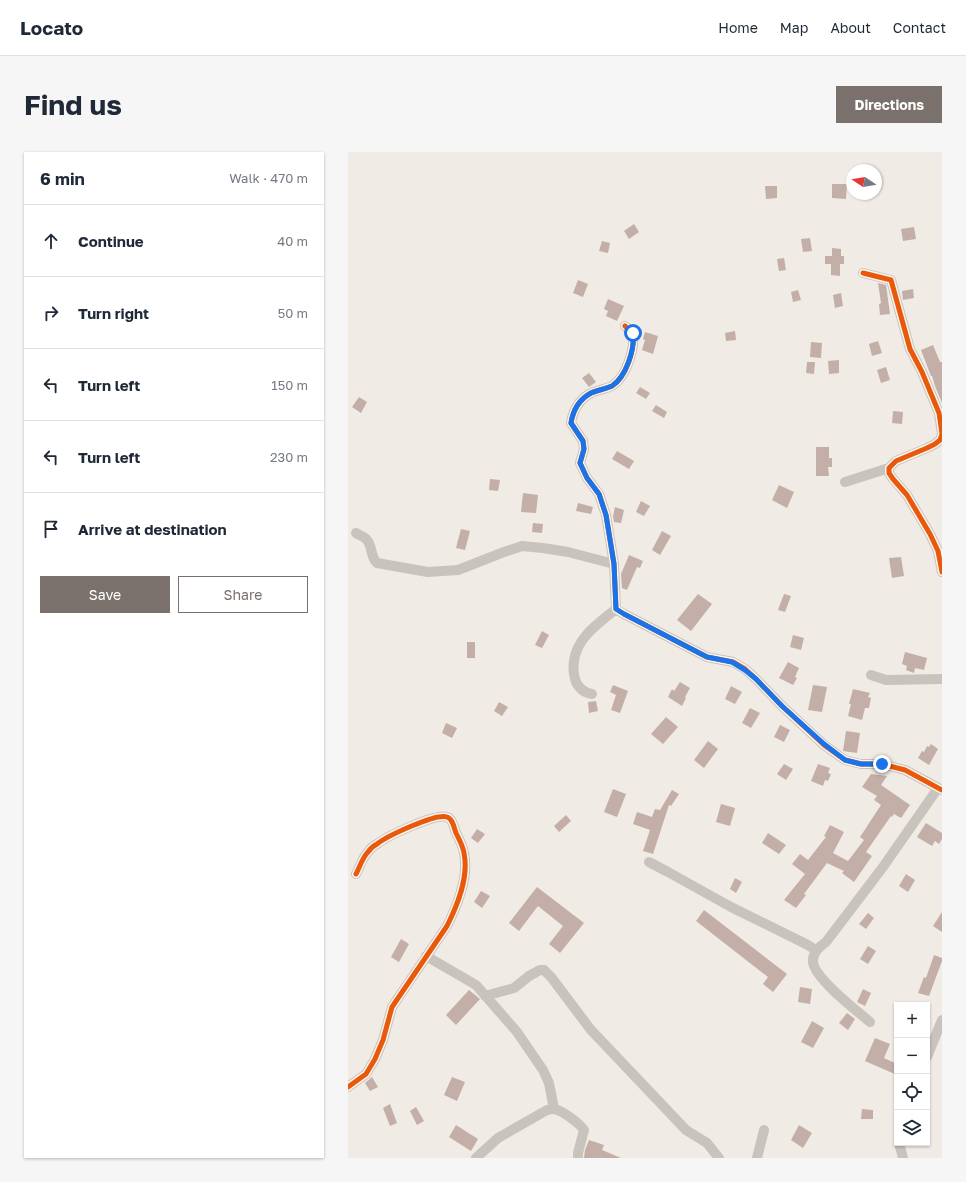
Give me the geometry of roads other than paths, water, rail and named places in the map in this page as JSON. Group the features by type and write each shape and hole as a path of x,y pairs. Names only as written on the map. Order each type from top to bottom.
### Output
{"street":[{"path":"845,482 889,468 896,461 935,444 940,440 942,434 939,413 922,372 910,349 891,280 863,273"},
{"path":"616,609 614,564 606,515 599,494 587,478 580,463 584,449 583,441 571,423 575,409 583,398 591,393 610,387 618,381 627,366 634,341 633,333 625,326"},
{"path":"889,468 889,473 907,495 940,551 942,572"},
{"path":"356,533 367,539 371,546 373,560 376,563 428,572 458,570 522,546 568,552 614,564"},
{"path":"592,694 586,693 576,684 573,672 575,654 586,635 616,609"},
{"path":"616,609 707,657 732,662 745,670 824,744 845,760 861,764 882,764 905,770 940,789 883,867 826,942 816,950 814,955 813,963 820,977 837,994 870,1022"},
{"path":"871,675 886,680 942,679"},
{"path":"348,1087 366,1074 375,1059 383,1040 392,1007 447,926 454,913 461,893 465,873 466,865 464,851 452,821 448,817 440,816 418,824 377,843 366,854 356,874"},
{"path":"649,862 731,907 816,950"},
{"path":"426,956 476,985 517,1032 543,1070 549,1083 554,1109"},
{"path":"485,996 514,988 529,976 540,970 544,970 591,1030 686,1130 707,1143 719,1158"},
{"path":"930,1050 942,1020"},
{"path":"476,1158 498,1138 547,1110 554,1109 561,1112 581,1126 584,1130 578,1158"},
{"path":"756,1158 764,1130"},
{"path":"900,1146 902,1158"}]}
